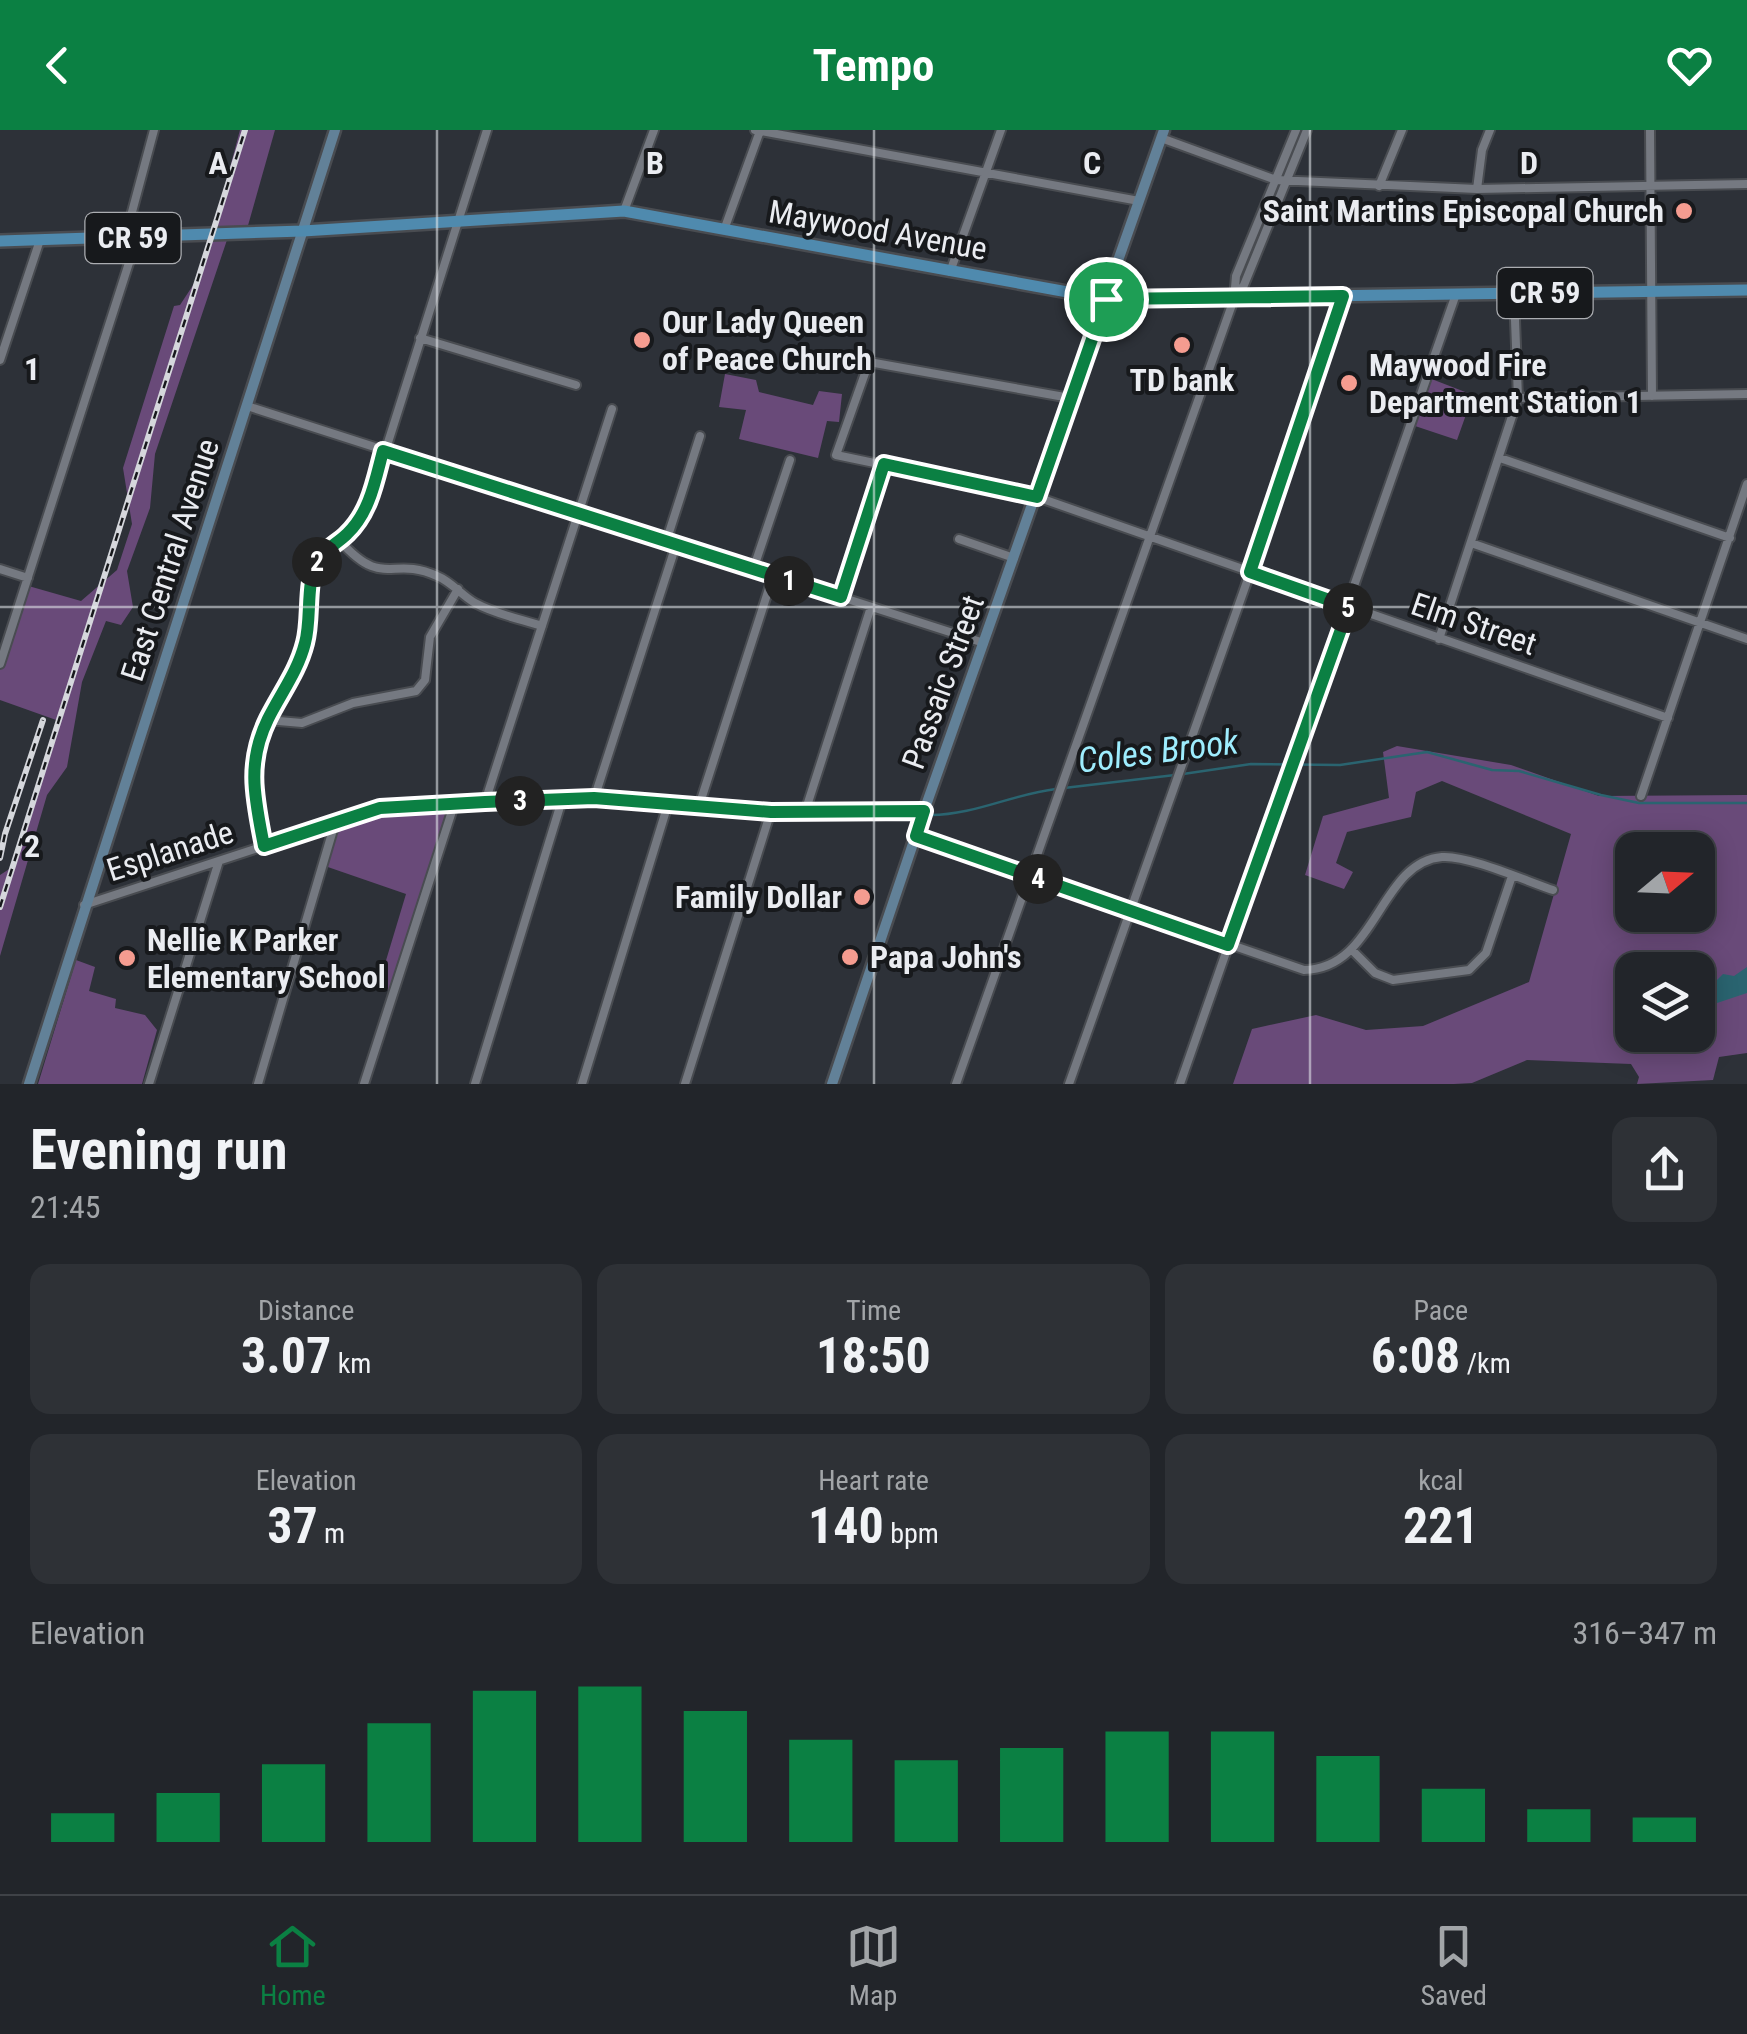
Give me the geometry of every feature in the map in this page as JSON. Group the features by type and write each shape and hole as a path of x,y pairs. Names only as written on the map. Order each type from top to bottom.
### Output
{"main road":[{"name":"East Central Avenue","path":"29,1084 336,130"},
{"name":"Passaic Street","path":"832,1084 1163,134"},
{"name":"Maywood Avenue","path":"0,241 304,230 624,211 1106,299 1747,290"}],"street":[{"path":"0,664 131,238 154,130"},
{"path":"264,846 252,784 258,744 302,654 315,566 366,507 487,130"},
{"path":"624,211 654,130"},
{"path":"724,230 759,130 1139,202"},
{"path":"950,272 1001,130"},
{"path":"956,1084 1151,538 1234,298 1236,276 1296,130"},
{"path":"1234,298 1244,285 1307,130"},
{"path":"1379,186 1402,130"},
{"path":"1477,189 1482,150 1490,130"},
{"path":"1650,130 1652,396"},
{"path":"1163,134 1276,180 1477,189 1747,184"},
{"path":"0,360 40,240"},
{"path":"1180,1084 1456,294"},
{"path":"1438,639 1518,398 1514,294"},
{"path":"1069,1084 1343,296"},
{"path":"420,338 576,385"},
{"name":"Elm Street","path":"1070,398 869,362 836,455 1037,497 1668,718"},
{"path":"1518,398 1747,394"},
{"path":"247,406 984,643"},
{"path":"485,802 612,409"},
{"path":"594,798 700,436"},
{"path":"1500,458 1730,538"},
{"path":"753,570 790,460"},
{"path":"841,597 884,464"},
{"path":"1641,796 1747,484"},
{"path":"959,538 1014,558"},
{"path":"340,541 366,566 426,572 479,605 542,626"},
{"path":"1471,543 1747,639"},
{"path":"0,569 28,578"},
{"path":"699,806 773,576"},
{"path":"267,720 302,723 353,703 416,691 425,680 430,637 458,589"},
{"path":"805,812 872,607"},
{"name":"Esplanade","path":"84,905 380,808 594,798 771,812 924,811"},
{"path":"475,1084 562,800"},
{"path":"582,1084 668,804"},
{"path":"364,1084 454,805"},
{"path":"685,1084 771,812"},
{"path":"258,1084 334,823"},
{"path":"916,836 1304,970 1335,964 1352,950 1408,875 1425,862 1454,858 1554,890"},
{"path":"149,1084 220,861"},
{"path":"1352,950 1375,973 1393,980 1470,970 1486,954 1512,876"}],"shaded area":[{"path":"240,130 275,130 247,229 213,231"},
{"path":"229,234 155,454 150,508 127,571 133,607 121,625 106,621 82,682 67,767 47,795 0,956 0,875 14,866 59,721 0,700 0,664 25,585 81,601 117,570 132,524 123,468 174,306 180,305 203,270 214,235"},
{"path":"725,374 756,380 759,392 813,405 819,391 842,394 839,422 827,421 818,458 739,439 746,410 719,407"},
{"path":"1429,378 1473,395 1457,440 1412,425"},
{"path":"1397,746 1511,765 1599,796 1747,795 1747,1053 1719,1057 1713,1080 1637,1084 1639,1077 1631,1064 1527,1060 1472,1083 1233,1084 1252,1029 1316,1015 1366,1030 1423,1026 1529,982 1571,834 1442,781 1416,792 1411,817 1347,832 1336,863 1353,872 1344,889 1305,875 1323,816 1389,798 1383,752"},
{"path":"454,805 423,900 418,899 390,991 378,987 406,894 322,865 335,823 380,808"},
{"path":"76,960 95,967 89,991 116,999 115,1008 145,1015 157,1030 142,1084 38,1084"}],"water":[{"path":"1747,967 1747,993 1715,1004 1715,982 1723,974 1734,976"}],"waterway":[{"name":"Coles Brook","path":"1183,774 1251,764 1340,765 1427,752 1492,770 1519,771 1639,803 1747,803"},
{"name":"Coles Brook","path":"1064,788 1175,775"},
{"name":"Coles Brook","path":"931,815 963,812 1056,789"}],"railway":[{"path":"0,907 245,130"},
{"path":"0,858 43,720"}],"place":[{"name":"Saint Martins Episcopal Church","path":"1684,211"},
{"name":"Our Lady Queen of Peace Church","path":"642,340"},
{"name":"TD bank","path":"1182,345"},
{"name":"Maywood Fire Department Station 1","path":"1349,383"},
{"name":"Family Dollar","path":"862,897"},
{"name":"Papa John's","path":"850,957"},
{"name":"Nellie K Parker Elementary School","path":"127,958"}],"route":[{"path":"1343,296 1250,572 1349,607 1228,945 916,836 924,811 771,812 594,798 485,802 380,808 264,846 252,784 258,744 302,654 315,566 360,518 372,493 383,451 841,597 884,464 1037,497 1106,299 1343,296"}]}
